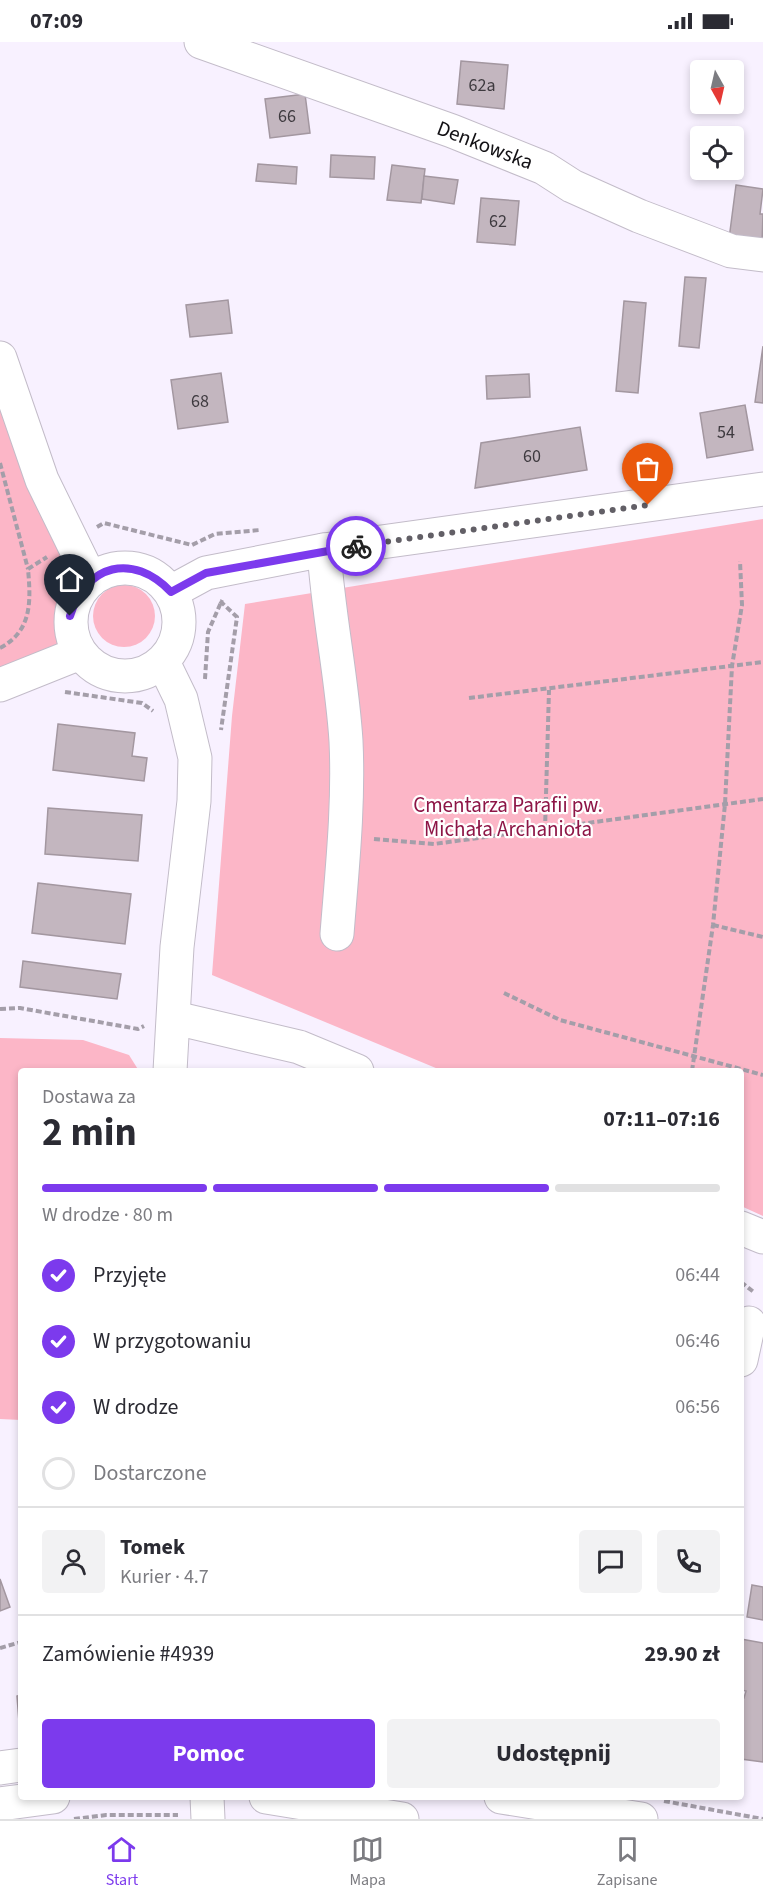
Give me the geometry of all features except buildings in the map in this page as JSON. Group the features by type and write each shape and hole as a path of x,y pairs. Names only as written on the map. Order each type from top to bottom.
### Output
{"street":[{"name":"Denkowska","path":"201,42 452,131 544,168 572,186 639,216 731,251 763,255"},
{"path":"0,358 42,480 91,580"},
{"path":"171,592 206,573 324,550 763,489"},
{"path":"324,550 346,741 345,836 337,934"},
{"path":"122,567 140,570 158,578 171,592 179,609 180,628 175,646 164,662 148,672 129,677 110,675 93,667 80,653 72,636 70,616 76,598 91,580 103,572 122,567"},
{"path":"0,685 80,653"},
{"path":"164,662 180,699 195,758 194,801 177,947 175,1018 170,1068"},
{"path":"175,1018 299,1047 350,1068"},
{"path":"744,1229 763,1237"},
{"path":"744,1344 748,1323"},
{"path":"0,1768 18,1766"},
{"path":"0,1804 30,1800"},
{"path":"285,1800 402,1819"},
{"path":"511,1800 556,1813 647,1808"}],"path":[{"path":"0,462 28,569"},
{"path":"692,1068 712,925 725,804 732,666 742,605 740,561"},
{"path":"220,601 237,617 221,734"},
{"path":"470,698 763,662"},
{"path":"545,830 549,690"},
{"path":"345,836 434,844 763,799"},
{"path":"712,925 763,937"},
{"path":"504,993 560,1020 739,1068"},
{"path":"0,1010 20,1008 138,1029"},
{"path":"744,1069 763,1075"},
{"path":"0,1648 18,1643"},
{"path":"647,1808 763,1819"},
{"path":"74,1819 106,1815 207,1810"}],"green space":[{"path":"0,358 91,580 78,598 72,614 72,632 80,653 0,685"},
{"name":"Cmentarza Parafii pw. Michała Archanioła","path":"763,519 763,1216 744,1207 744,1068 436,1068 212,975 232,716 245,604"},
{"path":"124,585 146,594 155,616 146,638 124,647 102,638 93,616 102,594"},
{"path":"0,1038 83,1040 129,1055 137,1068 18,1068 18,1420 0,1419"}],"way so far":[{"path":"356,546 648,505"}],"route":[{"path":"70,616 76,598 91,580 103,572 122,567 140,570 158,578 171,592 206,573 356,546"}]}
